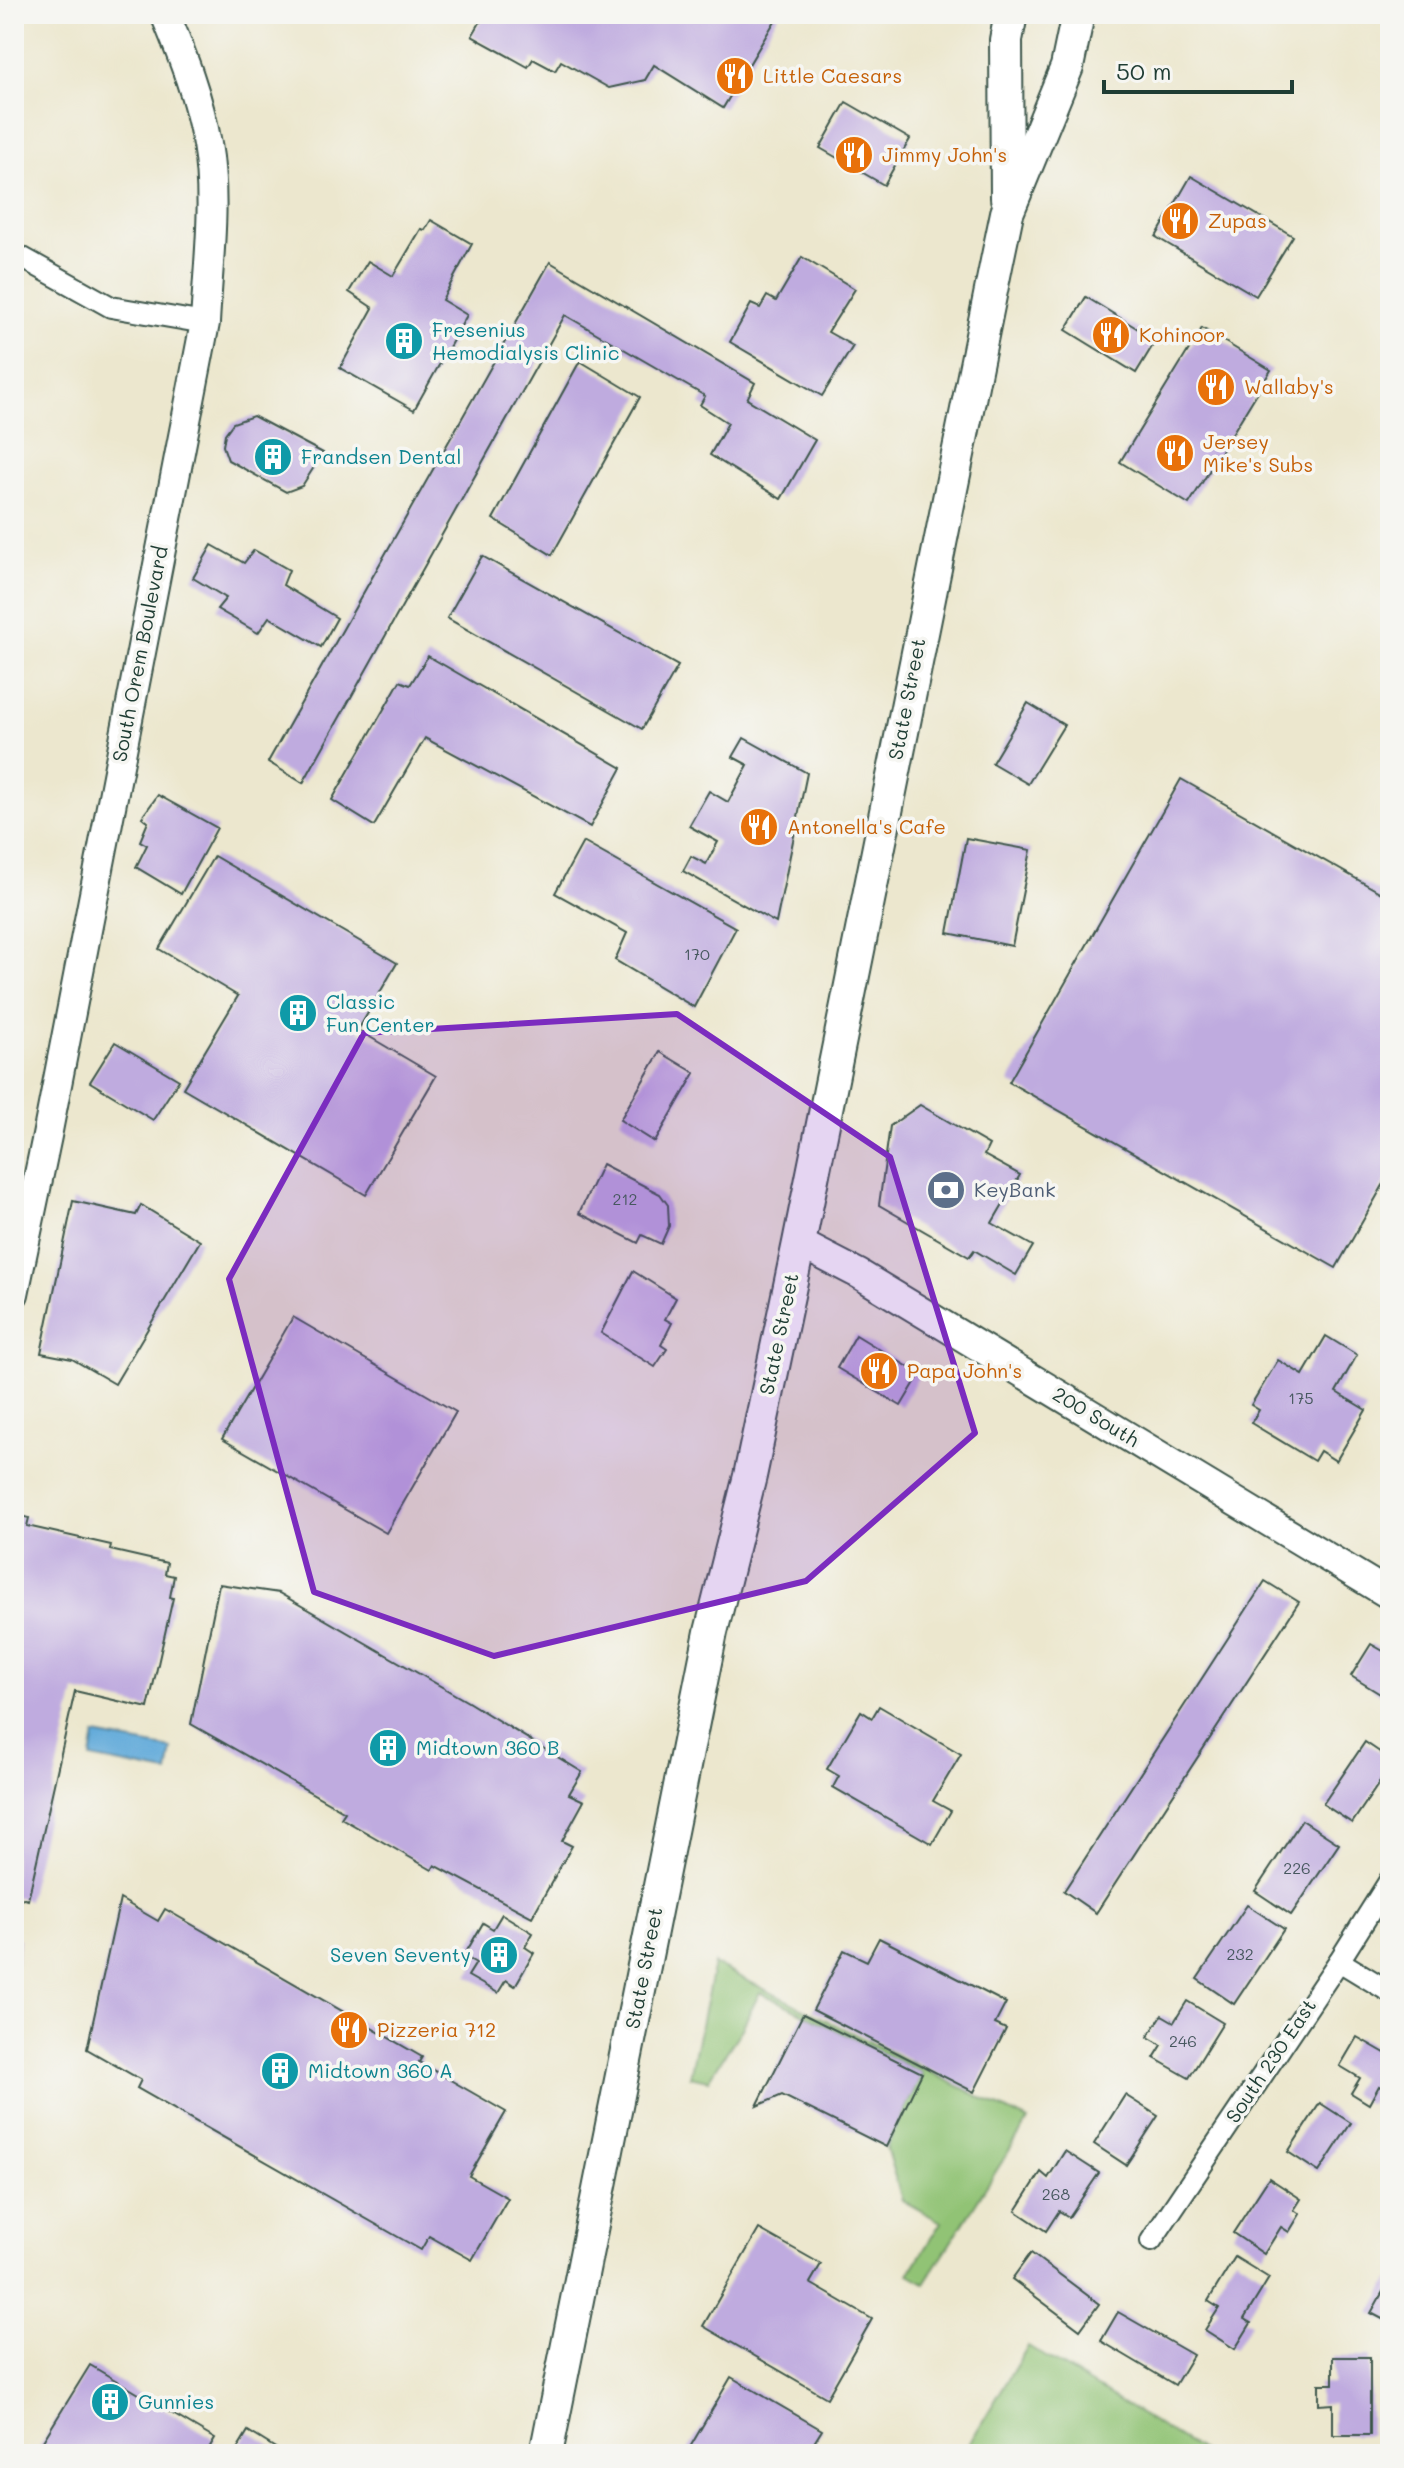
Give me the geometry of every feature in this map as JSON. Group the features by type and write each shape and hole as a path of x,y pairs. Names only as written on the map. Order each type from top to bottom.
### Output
{"main road":[{"name":"State Street","path":"1007,213 1006,40 1011,14"},
{"name":"State Street","path":"546,2454 711,1632 750,1476 799,1243 1007,213 1067,67 1078,14"}],"street":[{"name":"South Orem Boulevard","path":"14,1294 205,323 212,202 208,147 200,107 165,14"},
{"path":"14,253 111,307 205,323"},
{"name":"200 South","path":"799,1243 859,1274 1390,1595"},
{"name":"South 230 East","path":"1151,2241 1390,1880"},
{"path":"1339,1961 1390,1992"}],"highlighted area":[{"path":"677,1014 890,1157 975,1433 806,1581 494,1656 314,1592 229,1279 364,1033"}],"green space":[{"path":"714,1964 1028,2121 925,2283 909,2274 941,2222 902,2200 886,2147 922,2073 760,1992 741,2030 708,2080 690,2076"},
{"path":"1028,2346 1206,2454 963,2454"}],"water":[{"path":"95,1735 172,1749 168,1773 91,1758"}],"building":[{"path":"485,14 779,14 723,108 654,65 645,80 609,88 561,61 555,71 533,59 528,67 472,36"},
{"path":"846,102 910,139 884,185 820,148"},
{"path":"1191,176 1293,236 1256,296 1156,237"},
{"name":"Fresenius Hemodialysis Clinic","path":"431,220 472,244 442,300 467,315 414,410 340,368 373,308 349,292 368,261 393,276 421,229 425,230"},
{"path":"802,257 855,289 828,332 853,346 822,396 730,342 751,304 760,308 767,296 776,301"},
{"path":"550,262 755,383 747,399 815,440 781,499 710,455 728,423 700,405 705,396 565,315 303,783 268,762"},
{"name":"Kohinoor","path":"1086,297 1156,340 1136,373 1066,330"},
{"path":"1202,328 1271,370 1189,504 1120,462"},
{"path":"580,361 640,397 552,555 493,519"},
{"name":"Frandsen Dental","path":"253,416 323,453 302,486 286,492 228,460 223,446 225,434 233,423"},
{"path":"212,545 244,563 254,550 289,570 283,585 337,618 321,647 269,617 258,633 217,609 226,598 193,578"},
{"path":"482,556 678,666 642,729 447,618"},
{"path":"428,656 622,768 590,827 425,738 374,826 332,800 400,681 410,685"},
{"path":"1028,703 1064,725 1028,784 992,763"},
{"path":"744,738 807,773 776,923 683,871 691,856 706,864 718,842 689,826 709,791 728,802 748,765 733,757"},
{"path":"1181,779 1390,898 1390,1173 1336,1268 1009,1082"},
{"path":"158,795 217,828 181,894 136,867 147,845 140,841 148,822 142,817"},
{"path":"966,838 1031,850 1012,946 948,933"},
{"path":"583,842 736,928 694,1007 615,960 627,933 555,893"},
{"name":"Classic Fun Center","path":"214,856 397,963 358,1030 436,1076 366,1195 183,1088 238,996 159,949"},
{"path":"115,1042 179,1080 153,1120 90,1082"},
{"path":"660,1052 695,1073 655,1142 620,1120"},
{"name":"KeyBank","path":"920,1105 989,1145 984,1155 1020,1175 992,1223 1033,1246 1016,1275 974,1250 969,1257 879,1205 890,1126"},
{"path":"602,1164 660,1194 668,1205 669,1226 661,1244 642,1235 638,1243 579,1213"},
{"path":"73,1201 136,1215 141,1205 200,1241 115,1384 72,1359 41,1353"},
{"path":"633,1271 676,1298 665,1319 672,1323 661,1345 667,1349 655,1367 601,1333"},
{"path":"293,1317 456,1412 386,1533 222,1439"},
{"name":"Papa John's","path":"856,1335 920,1374 901,1406 837,1368"},
{"path":"1326,1336 1357,1355 1336,1392 1366,1410 1336,1461 1320,1451 1314,1461 1251,1423 1259,1410 1251,1405 1278,1360 1303,1375"},
{"path":"14,1514 29,1518 27,1526 111,1545 110,1550 167,1563 165,1574 174,1576 170,1597 173,1598 148,1708 75,1691 28,1900 14,1896"},
{"path":"1265,1581 1299,1602 1096,1913 1064,1891"},
{"name":"Midtown 360 B","path":"219,1584 279,1593 582,1772 569,1794 584,1801 562,1841 572,1846 532,1917 435,1865 432,1870 341,1818 345,1812 191,1724"},
{"path":"1371,1644 1390,1655 1390,1700 1351,1676"},
{"path":"879,1706 961,1754 933,1801 951,1811 932,1844 833,1787 839,1776 827,1769 861,1711 872,1718"},
{"path":"1365,1742 1390,1759 1390,1767 1352,1823 1323,1804"},
{"path":"1302,1820 1339,1844 1291,1915 1255,1891"},
{"name":"Midtown 360 A","path":"120,1899 158,1921 165,1909 422,2057 419,2062 506,2112 469,2176 508,2198 472,2260 429,2236 421,2250 137,2088 141,2080 87,2049"},
{"path":"1247,1905 1284,1929 1234,2004 1197,1979"},
{"name":"Seven Seventy","path":"502,1914 533,1933 525,1947 534,1953 515,1986 506,1980 498,1993 468,1976 476,1963 464,1956 483,1923 493,1929"},
{"path":"14,1938 20,1939 16,1964 14,1964"},
{"path":"879,1938 1006,2003 995,2024 1006,2029 974,2092 813,2010 844,1950 867,1961"},
{"path":"1187,2001 1223,2023 1189,2078 1154,2058 1162,2045 1148,2037 1162,2015 1174,2022"},
{"path":"803,2014 922,2073 886,2147 782,2095 757,2106"},
{"path":"1357,2037 1390,2056 1390,2093 1379,2086 1369,2104 1351,2093 1360,2078 1340,2066"},
{"path":"1125,2095 1158,2116 1126,2165 1094,2144"},
{"path":"1320,2103 1351,2123 1319,2172 1288,2152"},
{"path":"1065,2151 1099,2173 1069,2217 1059,2211 1046,2231 1016,2211 1041,2172 1048,2178"},
{"path":"1269,2178 1301,2199 1294,2210 1300,2214 1289,2232 1281,2227 1264,2254 1233,2233"},
{"path":"759,2229 821,2264 810,2283 872,2319 827,2398 703,2326"},
{"path":"1031,2253 1099,2304 1080,2330 1012,2279"},
{"path":"1235,2257 1269,2278 1244,2319 1251,2323 1235,2349 1205,2330 1219,2308 1208,2301"},
{"path":"1390,2279 1390,2323 1371,2313"},
{"path":"1118,2312 1193,2355 1175,2385 1101,2341"},
{"path":"1333,2357 1370,2357 1370,2435 1333,2435 1333,2404 1319,2405 1319,2384 1333,2384"},
{"name":"Gunnies","path":"90,2365 215,2439 206,2454 35,2454"},
{"path":"731,2377 822,2430 807,2454 686,2454"},
{"path":"248,2431 285,2454 234,2454"},
{"path":"1384,2444 1390,2448 1390,2454 1378,2454"}],"place":[{"name":"Little Caesars","path":"735,76"},
{"name":"Jimmy John's","path":"854,155"},
{"name":"Zupas","path":"1180,221"},
{"name":"Kohinoor","path":"1111,335"},
{"name":"Fresenius Hemodialysis Clinic","path":"404,341"},
{"name":"Wallaby's","path":"1216,387"},
{"name":"Jersey Mike's Subs","path":"1175,453"},
{"name":"Frandsen Dental","path":"273,457"},
{"name":"Antonella's Cafe","path":"759,827"},
{"name":"Classic Fun Center","path":"298,1013"},
{"name":"KeyBank","path":"946,1190"},
{"name":"Papa John's","path":"879,1371"},
{"name":"Midtown 360 B","path":"388,1748"},
{"name":"Seven Seventy","path":"499,1955"},
{"name":"Pizzeria 712","path":"349,2030"},
{"name":"Midtown 360 A","path":"280,2071"},
{"name":"Gunnies","path":"110,2402"}]}
